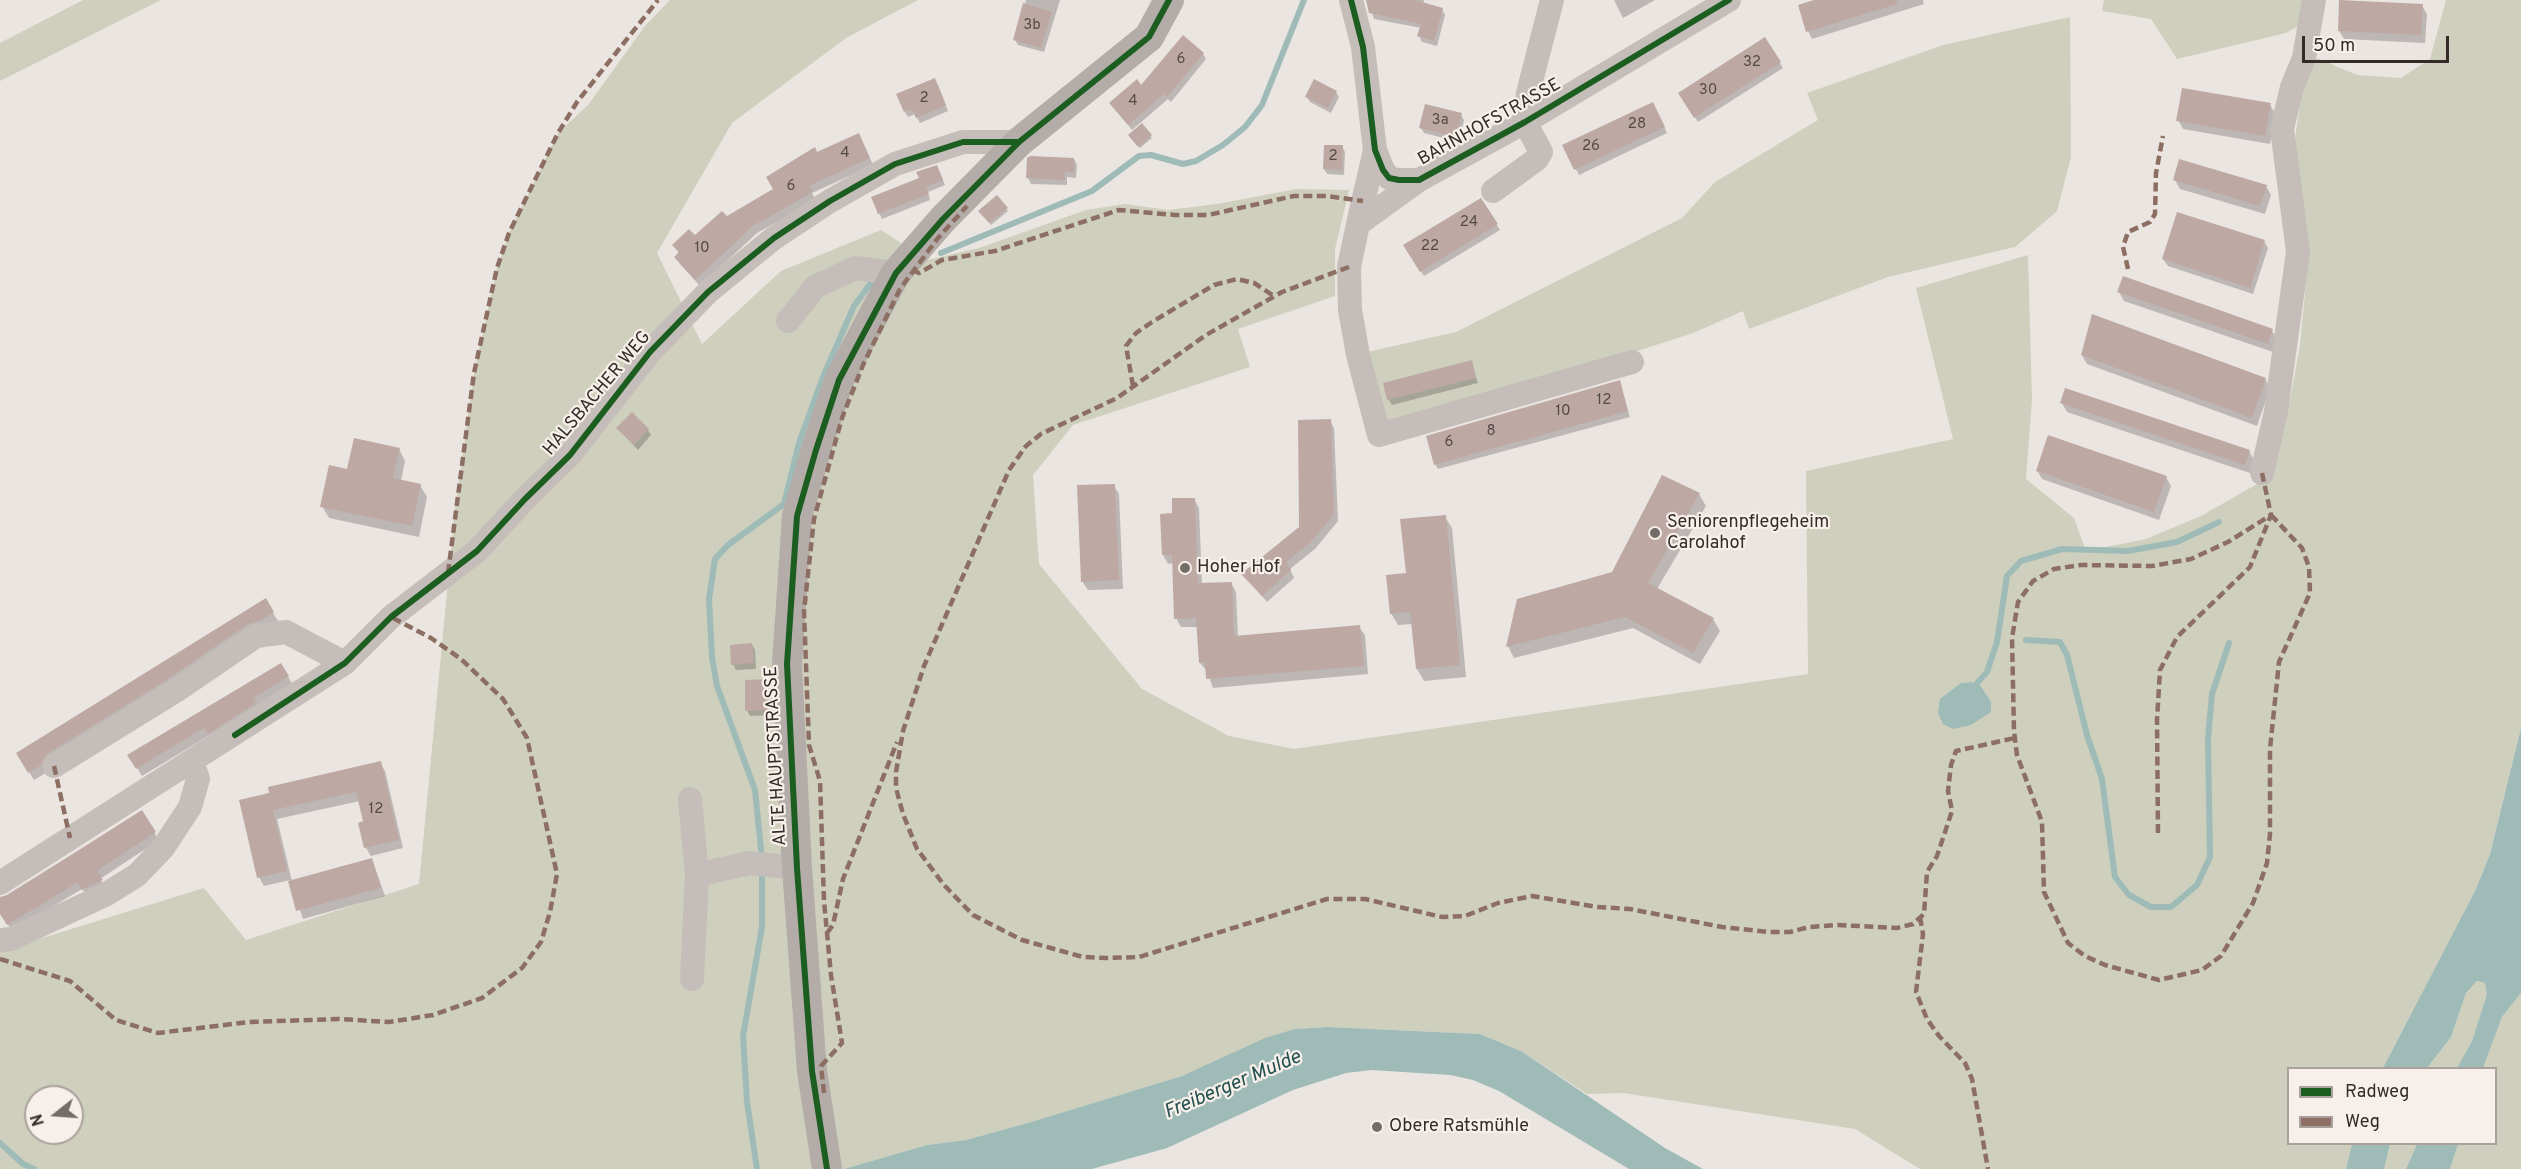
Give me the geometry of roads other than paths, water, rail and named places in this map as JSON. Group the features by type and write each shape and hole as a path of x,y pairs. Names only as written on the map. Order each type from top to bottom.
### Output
{"main road":[{"name":"ALTE HAUPTSTRASSE","path":"827,1169 812,1071 774,866 797,516 840,380 896,273 995,171 1018,142 1149,37 1169,0"}],"street":[{"name":"BAHNHOFSTRASSE","path":"1351,0 1363,47 1375,150 1348,267 1342,312 1358,355 1379,435 1632,362"},
{"path":"1493,191 1541,152 1524,122 1528,93 1552,0"},
{"name":"BAHNHOFSTRASSE","path":"1358,224 1419,180 1524,122 1729,0"},
{"path":"2262,474 2280,389 2298,252 2282,129 2292,87 2304,58 2314,0"},
{"name":"HALSBACHER WEG","path":"0,883 345,663 391,617 477,550 570,455 658,344 708,292 774,238 830,201 895,164 963,142 1018,142"},
{"name":"BAHNHOFSTRASSE","path":"1375,150 1389,178 1419,180"},
{"path":"788,321 814,287 855,268 896,273"},
{"path":"54,766 177,690 256,636 286,632 345,663"},
{"path":"0,940 11,939 105,895 137,875 163,848 190,807 198,779 192,761"},
{"path":"690,800 697,874 692,979"},
{"path":"697,874 749,863 774,866"}],"water":[{"path":"1978,682 1991,702 1991,712 1971,725 1953,729 1943,724 1938,713 1940,699 1961,683"},
{"path":"2521,728 2521,993 2502,1017 2483,1067 2458,1067 2472,1041 2487,994 2485,983 2477,981 2466,993 2451,1037 2428,1067 2384,1067 2476,889 2490,854"},
{"name":"Freiberger Mulde","path":"1327,1027 1480,1034 1521,1051 1665,1148 1703,1169 1629,1169 1499,1091 1473,1080 1450,1075 1372,1070 1346,1073 1293,1090 1167,1148 1092,1169 844,1169 927,1145 966,1140 1031,1122 1182,1076 1265,1038 1295,1029"},
{"path":"2352,1145 2390,1145 2384,1169 2346,1169"},
{"path":"2417,1145 2458,1145 2450,1169 2406,1169"}],"waterway":[{"path":"941,253 1092,191 1139,156 1151,155 1183,164 1196,161 1223,145 1245,127 1262,105 1304,0"},
{"path":"762,859 755,790 717,686 712,657 709,599 715,559 728,545 784,504 799,443 823,377 854,306 871,283"},
{"path":"1978,682 1987,672 1997,642 2007,576 2021,561 2062,549 2128,551 2177,542 2219,522"},
{"path":"2026,640 2060,642 2067,655 2087,735 2102,779 2115,877 2129,895 2151,907 2171,907 2197,885 2210,857 2208,739 2212,694 2229,643"},
{"path":"757,1169 747,1102 743,1036 762,927 762,869"},
{"path":"0,1143 23,1164 34,1169"}],"place":[{"name":"Seniorenpflegeheim Carolahof","path":"1655,533"},
{"name":"Hoher Hof","path":"1185,568"},
{"name":"Obere Ratsmühle","path":"1377,1127"}]}
